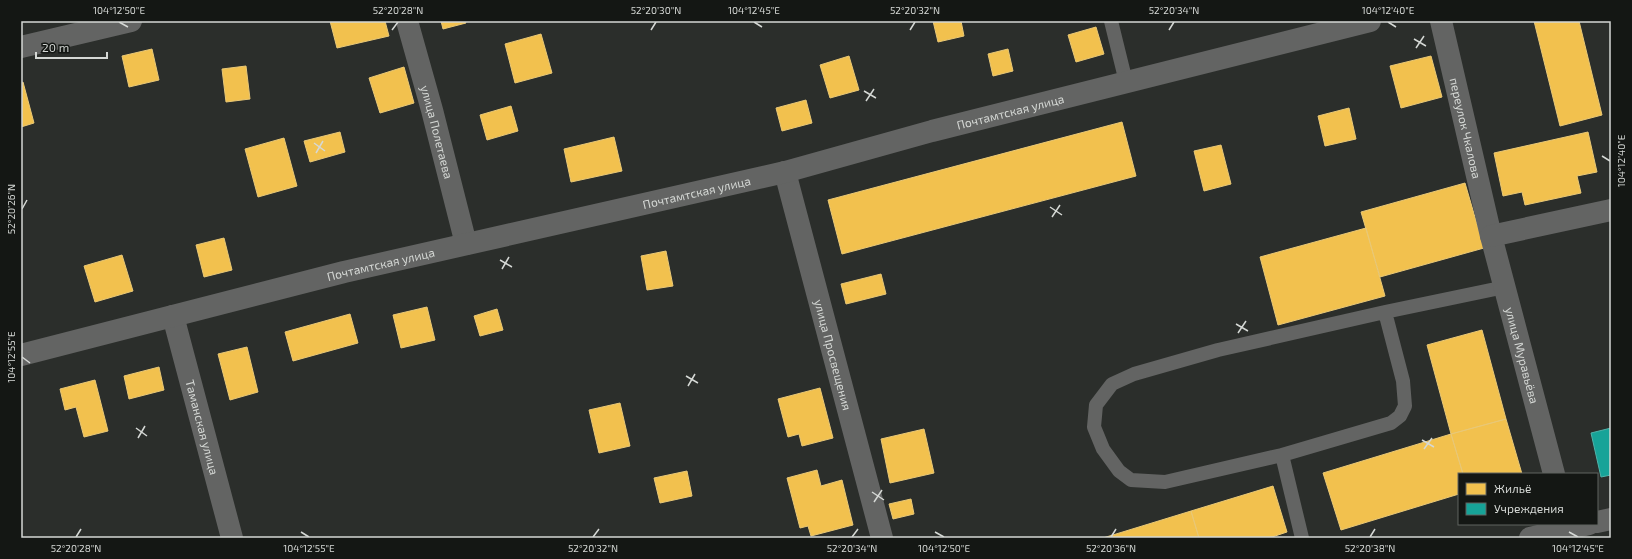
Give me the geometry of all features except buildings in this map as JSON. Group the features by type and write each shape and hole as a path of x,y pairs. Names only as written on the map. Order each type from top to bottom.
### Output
{"street":[{"path":"21,47 132,21"},
{"name":"улица Полетаева","path":"407,21 432,110 466,244"},
{"name":"Почтамтская улица","path":"21,355 344,272 785,172 932,131 1370,21"},
{"name":"переулок Чкалова","path":"1441,21 1491,236"},
{"name":"улица Просвещения","path":"785,172 882,538"},
{"path":"1491,236 1611,210"},
{"name":"улица Муравьёва","path":"1491,236 1554,473"},
{"name":"Таманская улица","path":"173,316 232,538"},
{"path":"1598,522 1611,519"},
{"path":"1530,538 1574,529"}],"lane":[{"path":"1111,21 1126,82"},
{"path":"1385,312 1403,381 1405,406 1400,416 1391,423 1282,455 1165,482 1131,480 1119,471 1104,449 1094,427 1096,405 1112,384 1134,374 1218,350 1385,312 1504,287"},
{"path":"1282,455 1302,538"}]}
